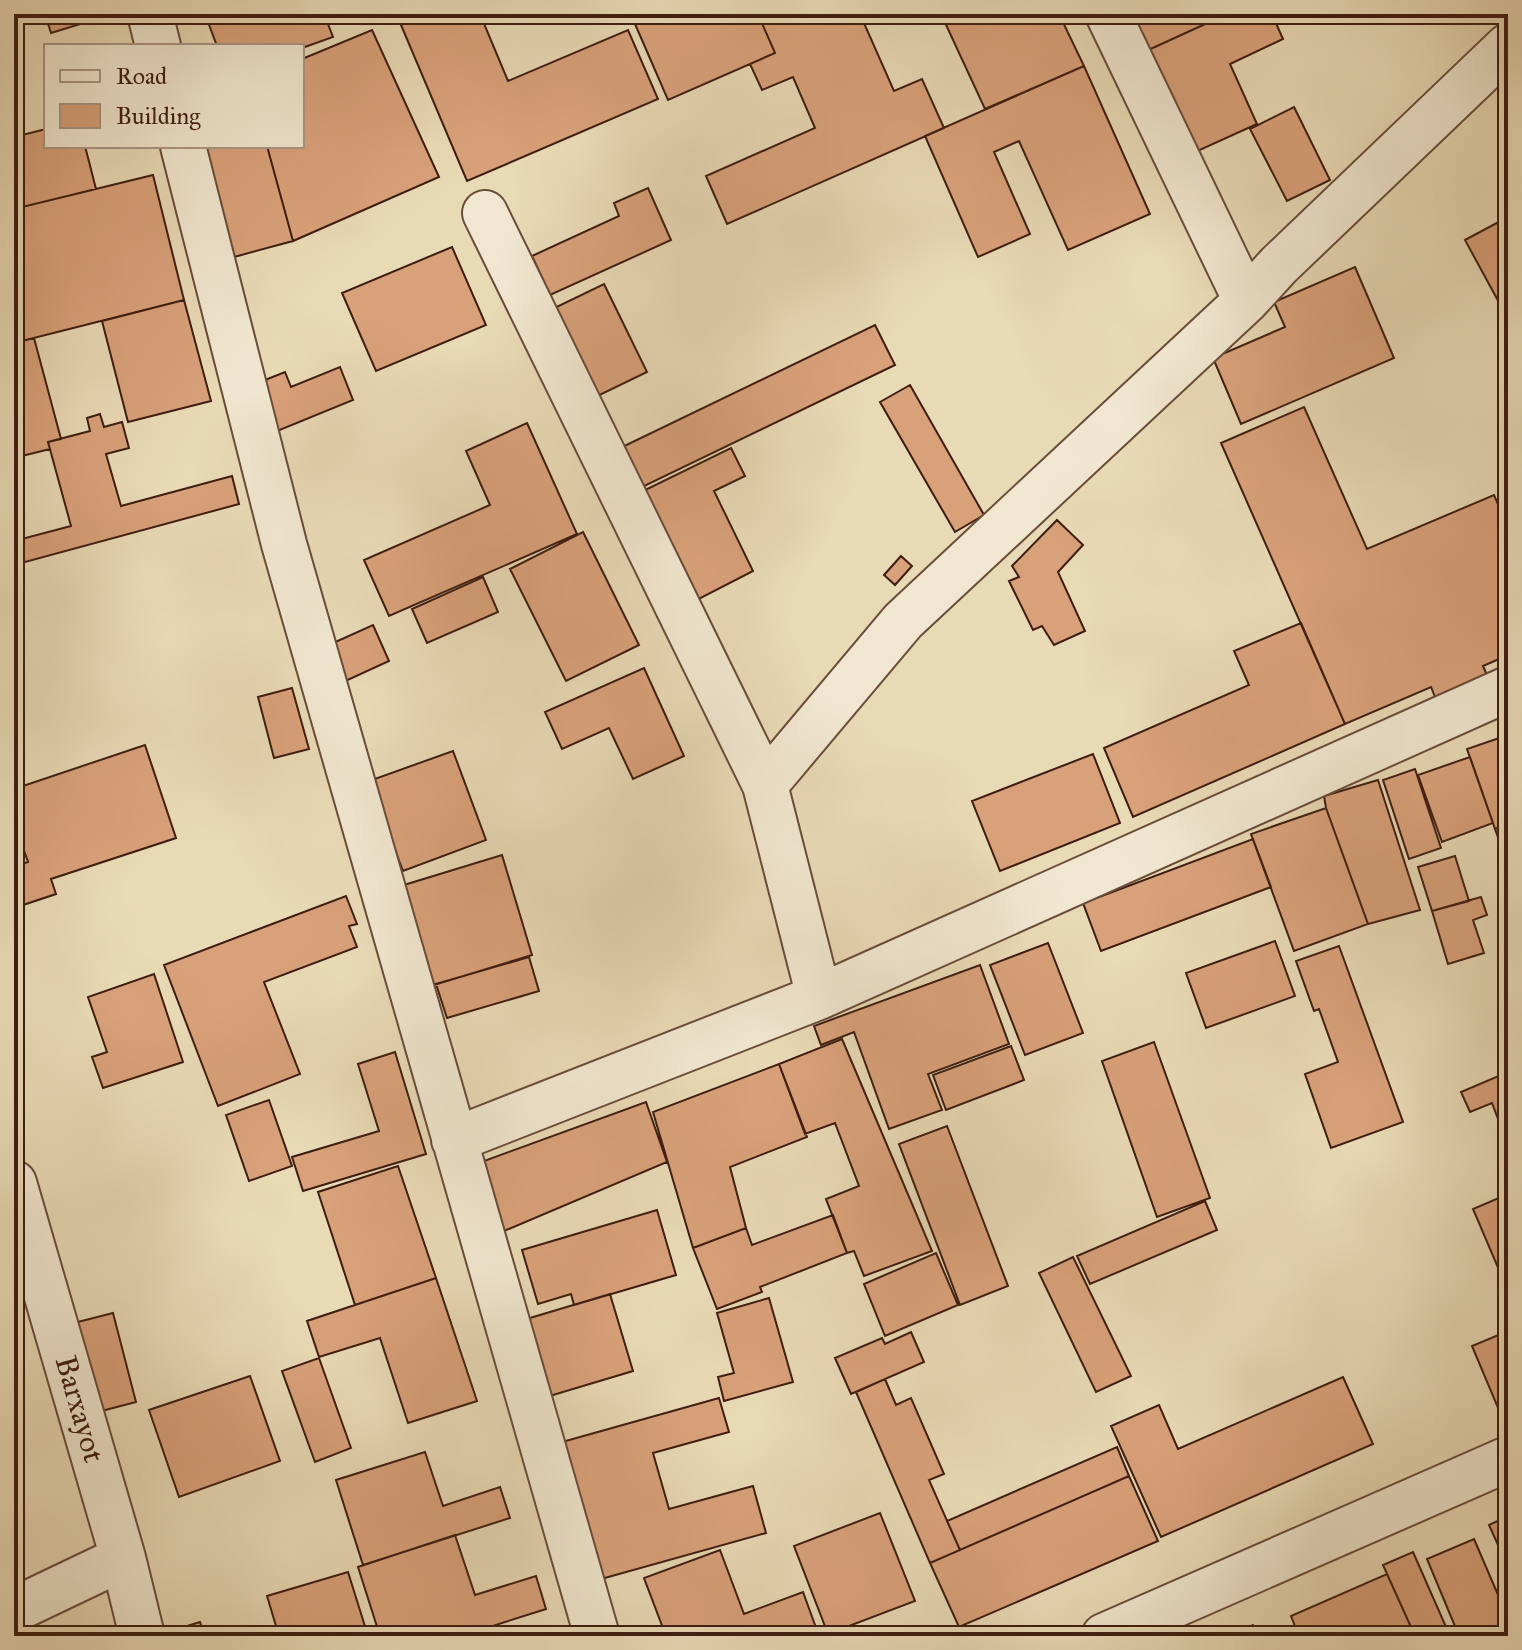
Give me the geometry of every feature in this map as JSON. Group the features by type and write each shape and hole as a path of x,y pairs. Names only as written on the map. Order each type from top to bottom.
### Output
{"street":[{"path":"150,14 158,44"},
{"path":"1108,14 1246,301"},
{"path":"765,785 903,621 1246,301 1279,265 1508,46"},
{"path":"184,148 284,544 597,1636"},
{"path":"485,213 765,785 819,997"},
{"path":"454,1140 819,997 1508,689"},
{"name":"Barxayot","path":"14,1183 123,1558 142,1636"},
{"path":"1104,1636 1508,1459"},
{"path":"14,1610 123,1558"}],"building":[{"path":"45,14 113,14 51,33"},
{"path":"205,14 324,14 333,37 304,47 304,44 216,44"},
{"path":"426,14 480,14 508,81 628,30 658,99 467,181 401,25"},
{"path":"657,14 711,14 714,21 731,14 758,14 775,53 668,100 635,24"},
{"path":"758,14 860,14 894,91 922,79 944,128 727,224 706,176 815,128 793,77 762,90 750,64 775,53"},
{"path":"941,14 1059,14 1084,66 985,109"},
{"path":"1126,14 1227,14 1144,52"},
{"path":"1227,14 1272,14 1283,39 1230,64 1257,124 1191,154 1144,52"},
{"path":"372,30 439,177 293,241 268,148 304,148 304,58"},
{"path":"1084,66 1150,214 1068,250 1019,141 994,152 1030,234 978,257 925,136"},
{"path":"1294,107 1330,180 1287,201 1250,129"},
{"path":"44,130 44,148 86,148 96,189 14,209 14,137"},
{"path":"192,148 268,148 293,241 223,260"},
{"path":"153,175 184,300 14,343 14,249 19,247 14,209"},
{"path":"648,188 671,240 550,295 532,256 619,216 614,203"},
{"path":"1508,217 1508,319 1465,240"},
{"path":"452,247 486,325 376,371 342,293"},
{"path":"1355,267 1394,358 1241,424 1213,358 1285,327 1274,302"},
{"path":"604,284 647,372 581,404 538,316"},
{"path":"184,300 211,401 128,422 102,321"},
{"path":"875,325 895,365 636,490 616,450"},
{"path":"34,338 61,439 48,442 50,449 14,458 14,343"},
{"path":"340,367 353,400 265,436 245,388 285,372 291,387"},
{"path":"910,385 984,515 955,532 880,402"},
{"path":"1304,407 1367,549 1494,495 1508,527 1508,655 1483,666 1487,675 1435,697 1431,687 1345,724 1221,443"},
{"path":"100,414 104,427 122,422 129,448 106,454 121,506 232,476 239,504 14,565 14,541 71,526 48,442 90,431 87,418"},
{"path":"527,423 577,534 389,616 364,560 490,505 466,451"},
{"path":"731,448 745,476 714,491 753,571 693,602 639,493"},
{"path":"1057,520 1083,545 1058,572 1085,631 1054,645 1042,626 1033,630 1009,581 1019,577 1012,566"},
{"path":"583,532 639,645 566,681 510,569"},
{"path":"901,556 912,566 895,585 884,575"},
{"path":"483,577 498,612 427,643 412,609"},
{"path":"1301,623 1345,724 1133,817 1104,748 1249,685 1234,651"},
{"path":"373,625 389,661 339,684 322,648"},
{"path":"644,668 684,756 633,779 609,728 562,749 545,712"},
{"path":"292,688 309,749 274,758 258,697"},
{"path":"1508,735 1508,824 1495,829 1467,749"},
{"path":"145,745 176,838 51,879 56,894 14,908 14,867 28,862 14,826 14,789"},
{"path":"453,751 486,840 403,871 369,781"},
{"path":"1093,754 1120,823 1000,871 972,801"},
{"path":"1470,757 1493,823 1442,842 1418,775"},
{"path":"1415,769 1441,848 1409,859 1383,780"},
{"path":"1378,780 1420,910 1368,924 1324,796"},
{"path":"1326,808 1368,924 1294,951 1251,834"},
{"path":"1508,824 1508,865 1495,829"},
{"path":"1253,839 1271,887 1101,951 1083,903"},
{"path":"502,855 532,955 434,985 404,885"},
{"path":"1455,856 1469,901 1432,911 1418,867"},
{"path":"346,896 357,924 349,926 357,947 264,982 300,1074 218,1106 164,965"},
{"path":"1481,897 1487,915 1473,920 1484,953 1448,964 1432,911"},
{"path":"1275,941 1295,996 1206,1028 1186,973"},
{"path":"1048,943 1083,1033 1025,1055 990,965"},
{"path":"1339,946 1403,1122 1331,1148 1305,1074 1338,1062 1319,1009 1314,1011 1296,961"},
{"path":"529,957 539,991 447,1018 436,984"},
{"path":"980,965 1009,1044 928,1074 942,1110 889,1129 854,1032 821,1045 814,1026"},
{"path":"154,974 183,1062 103,1088 92,1057 107,1052 88,997"},
{"path":"842,1039 932,1251 864,1276 854,1251 847,1253 826,1199 859,1186 835,1123 805,1134 779,1064"},
{"path":"1154,1042 1210,1198 1157,1217 1102,1061"},
{"path":"1011,1046 1024,1080 946,1110 933,1075"},
{"path":"395,1052 426,1154 303,1191 292,1157 379,1131 358,1064"},
{"path":"779,1064 807,1137 730,1167 746,1228 693,1248 653,1112"},
{"path":"1508,1072 1508,1115 1498,1119 1492,1103 1470,1112 1461,1092"},
{"path":"269,1100 292,1166 249,1181 226,1115"},
{"path":"646,1102 667,1162 497,1234 473,1165"},
{"path":"947,1126 1008,1286 960,1305 899,1144"},
{"path":"398,1166 436,1278 355,1305 318,1192"},
{"path":"1508,1194 1508,1291 1473,1209"},
{"path":"1205,1201 1217,1230 1090,1284 1077,1256"},
{"path":"657,1210 676,1275 574,1305 571,1294 538,1304 522,1250"},
{"path":"833,1215 847,1253 760,1287 762,1292 717,1309 693,1248 746,1228 752,1245"},
{"path":"936,1253 958,1305 885,1336 864,1284"},
{"path":"1073,1257 1131,1376 1096,1392 1039,1273"},
{"path":"436,1278 477,1401 408,1423 380,1338 319,1357 307,1321"},
{"path":"610,1294 633,1371 543,1398 520,1321"},
{"path":"769,1298 793,1382 724,1401 718,1377 734,1373 717,1313"},
{"path":"113,1313 136,1402 90,1414 66,1325"},
{"path":"1508,1331 1508,1426 1506,1427 1472,1346"},
{"path":"911,1332 924,1362 851,1394 835,1358 882,1338 885,1344"},
{"path":"319,1358 351,1448 315,1462 282,1371"},
{"path":"250,1376 280,1461 179,1497 149,1410"},
{"path":"1343,1377 1373,1444 1161,1537 1111,1426 1159,1405 1178,1449"},
{"path":"885,1379 896,1405 911,1398 944,1474 929,1480 960,1550 930,1563 856,1392"},
{"path":"719,1398 729,1432 653,1453 669,1509 753,1486 766,1533 594,1581 555,1444"},
{"path":"1117,1447 1129,1476 960,1550 947,1521"},
{"path":"425,1452 443,1506 500,1487 510,1518 363,1565 336,1480"},
{"path":"1129,1476 1158,1541 959,1627 930,1563"},
{"path":"880,1513 915,1601 828,1634 794,1546"},
{"path":"1508,1516 1508,1567 1489,1525"},
{"path":"455,1535 475,1595 536,1576 546,1609 461,1636 380,1636 358,1567"},
{"path":"1474,1539 1508,1618 1508,1632 1498,1636 1459,1636 1427,1559"},
{"path":"720,1550 744,1614 803,1592 819,1636 666,1636 644,1578"},
{"path":"1413,1552 1450,1636 1415,1636 1383,1565"},
{"path":"348,1572 368,1636 279,1636 267,1596"},
{"path":"1387,1574 1415,1636 1299,1636 1291,1616"},
{"path":"26,1614 37,1636 14,1636 14,1620"},
{"path":"200,1622 205,1636 155,1636"},
{"path":"1253,1625 1258,1636 1227,1636"}]}
